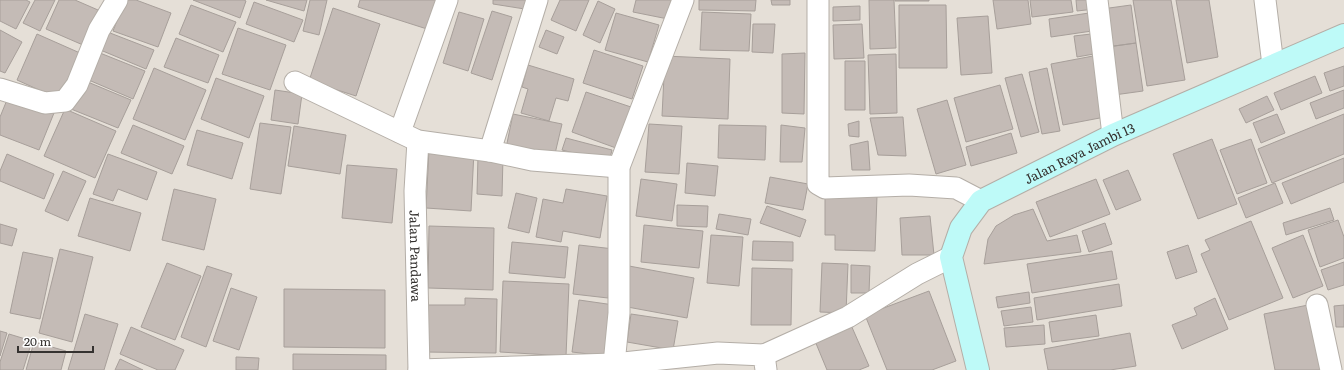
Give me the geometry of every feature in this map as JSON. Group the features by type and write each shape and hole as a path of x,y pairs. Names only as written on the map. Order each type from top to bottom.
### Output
{"street":[{"path":"0,89 45,103 65,101 77,85 99,30 117,0"},
{"path":"400,132 447,0"},
{"path":"490,151 537,0"},
{"path":"614,364 619,312 618,167 683,0"},
{"path":"818,0 818,184 825,188 909,185 956,188 981,201"},
{"path":"1097,0 1113,135"},
{"path":"1266,0 1273,66"},
{"name":"Jalan Raya Jambi 13","path":"951,257 961,228 981,201 1113,135 1344,35"},
{"path":"295,82 418,141 490,151 532,160 618,167"},
{"name":"Jalan Pandawa","path":"418,141 415,191 419,370"},
{"path":"419,370 614,364 718,353 765,363 848,317 917,274 951,257 978,370"},
{"path":"1317,305 1331,370"}],"building":[{"path":"0,0 26,0 30,2 16,29 0,21"},
{"path":"35,0 55,0 40,31 23,23"},
{"path":"59,0 75,0 98,10 83,45 46,29"},
{"path":"125,0 136,0 171,13 158,47 113,31"},
{"path":"193,0 244,0 246,1 240,18"},
{"path":"266,0 307,0 304,11"},
{"path":"310,0 327,0 319,35 303,31"},
{"path":"360,0 436,0 427,29 358,7"},
{"path":"493,0 532,0 531,10 493,4"},
{"path":"560,0 589,0 576,31 551,20"},
{"path":"636,0 672,0 668,19 633,12"},
{"path":"699,0 756,0 755,11 699,10"},
{"path":"771,0 790,0 790,5 772,5"},
{"path":"869,0 894,0 896,48 870,49"},
{"path":"929,0 929,1 895,1"},
{"path":"993,0 1028,0 1031,24 997,29"},
{"path":"1030,0 1071,0 1073,12 1032,17"},
{"path":"1076,0 1094,0 1095,9 1077,11"},
{"path":"1133,0 1171,0 1185,80 1147,86"},
{"path":"1176,0 1209,0 1218,57 1187,63"},
{"path":"598,1 615,9 600,43 583,35"},
{"path":"254,2 303,20 294,42 246,24"},
{"path":"191,5 236,22 223,52 179,34"},
{"path":"899,5 946,5 947,68 899,68"},
{"path":"1131,5 1136,43 1107,47 1102,9"},
{"path":"860,6 860,20 833,21 833,7"},
{"path":"333,8 380,24 356,96 309,81"},
{"path":"492,11 512,17 492,80 471,73"},
{"path":"459,12 484,19 468,71 443,63"},
{"path":"702,12 751,14 749,51 700,50"},
{"path":"616,13 659,25 648,62 605,50"},
{"path":"1089,13 1092,31 1051,37 1049,19"},
{"path":"988,16 992,73 961,75 957,18"},
{"path":"753,24 775,24 773,53 752,52"},
{"path":"862,24 864,58 834,59 833,25"},
{"path":"238,28 286,45 270,90 222,74"},
{"path":"0,30 22,42 5,73 0,71"},
{"path":"546,30 564,37 557,54 539,47"},
{"path":"105,31 154,50 146,69 98,49"},
{"path":"37,34 80,53 59,99 17,80"},
{"path":"1091,34 1094,54 1077,57 1074,36"},
{"path":"176,38 219,55 208,83 164,67"},
{"path":"1136,43 1143,91 1114,95 1107,47"},
{"path":"594,50 643,66 632,99 583,83"},
{"path":"95,51 145,71 133,99 84,78"},
{"path":"805,53 804,114 782,113 782,54"},
{"path":"896,54 897,113 870,114 868,55"},
{"path":"665,56 730,59 728,119 662,116"},
{"path":"1093,56 1105,117 1063,125 1051,64"},
{"path":"845,61 865,61 865,110 845,110"},
{"path":"528,65 574,79 568,101 556,98 549,121 521,113 528,89 522,87"},
{"path":"1344,66 1344,86 1330,91 1324,73"},
{"path":"154,68 206,90 185,140 133,119"},
{"path":"1047,68 1060,131 1042,134 1029,72"},
{"path":"1022,74 1039,132 1021,137 1005,78"},
{"path":"1315,76 1322,93 1281,110 1274,93"},
{"path":"216,78 264,96 249,138 201,119"},
{"path":"83,80 131,100 118,128 71,109"},
{"path":"1000,85 1013,129 966,142 954,98"},
{"path":"275,90 302,94 298,124 271,120"},
{"path":"1344,90 1344,108 1316,119 1310,103"},
{"path":"586,92 631,107 616,148 572,132"},
{"path":"9,95 54,113 39,150 0,135 0,117"},
{"path":"1267,96 1274,110 1246,123 1239,109"},
{"path":"947,100 966,165 936,174 917,109"},
{"path":"65,109 116,131 95,178 44,156"},
{"path":"513,114 562,124 554,158 506,148"},
{"path":"1277,114 1285,133 1261,143 1253,123"},
{"path":"1344,114 1344,154 1272,183 1258,149"},
{"path":"903,117 906,156 878,155 870,118"},
{"path":"859,121 859,137 849,136 848,124"},
{"path":"260,123 291,127 281,194 250,189"},
{"path":"649,124 682,126 679,174 645,172"},
{"path":"133,125 184,146 172,174 121,153"},
{"path":"719,125 766,126 765,160 718,158"},
{"path":"781,125 805,128 802,162 780,162"},
{"path":"294,126 346,135 340,174 288,166"},
{"path":"197,130 243,143 232,179 187,165"},
{"path":"1011,133 1017,153 971,166 966,147"},
{"path":"566,138 612,150 609,162 562,150"},
{"path":"1212,139 1237,204 1198,219 1173,154"},
{"path":"1251,139 1267,183 1237,194 1220,150"},
{"path":"868,141 870,170 852,170 850,145"},
{"path":"429,149 474,151 471,211 426,208"},
{"path":"7,154 54,174 44,199 0,181 0,171"},
{"path":"108,154 157,172 147,200 118,189 113,201 93,194"},
{"path":"478,156 503,157 502,196 477,194"},
{"path":"1344,158 1344,182 1291,204 1282,183"},
{"path":"687,163 718,166 715,196 685,193"},
{"path":"347,165 397,169 392,223 342,218"},
{"path":"1128,170 1141,200 1116,210 1103,180"},
{"path":"63,171 86,181 68,221 45,211"},
{"path":"770,177 808,184 803,210 765,203"},
{"path":"641,179 677,184 672,221 636,216"},
{"path":"1096,179 1110,214 1050,237 1036,202"},
{"path":"1275,183 1283,203 1246,218 1238,198"},
{"path":"174,189 216,199 204,250 162,240"},
{"path":"566,189 607,196 600,238 563,231 561,242 536,237 543,199 563,203"},
{"path":"516,193 537,198 529,233 508,228"},
{"path":"825,195 877,196 875,251 835,250 835,235 825,235"},
{"path":"90,198 141,213 130,251 78,236"},
{"path":"677,205 708,206 707,227 677,226"},
{"path":"767,206 806,220 800,237 760,223"},
{"path":"1330,208 1334,220 1286,235 1283,223"},
{"path":"1033,209 1047,241 1077,235 1081,252 984,264 988,239 996,226 1014,215"},
{"path":"719,214 751,219 748,235 716,229"},
{"path":"930,216 934,255 902,255 900,218"},
{"path":"1338,220 1344,237 1344,258 1320,267 1308,230"},
{"path":"1251,221 1283,298 1229,320 1201,254 1210,250 1205,240"},
{"path":"1105,223 1112,244 1089,252 1082,231"},
{"path":"0,224 17,229 12,246 0,243"},
{"path":"644,225 703,231 699,268 641,262"},
{"path":"429,226 494,228 493,290 428,288"},
{"path":"711,235 743,237 739,286 707,283"},
{"path":"1303,235 1323,286 1293,298 1272,248"},
{"path":"753,241 793,242 793,261 752,260"},
{"path":"512,242 568,247 565,278 509,273"},
{"path":"579,245 614,249 608,298 573,294"},
{"path":"1188,245 1197,272 1176,279 1167,252"},
{"path":"60,249 93,257 72,342 39,333"},
{"path":"1112,251 1117,279 1032,293 1027,264"},
{"path":"23,252 53,258 40,319 10,313"},
{"path":"1344,262 1344,285 1328,290 1321,270"},
{"path":"167,263 201,276 175,340 141,327"},
{"path":"822,263 848,264 846,313 820,312"},
{"path":"851,265 870,266 869,293 851,293"},
{"path":"207,266 232,274 206,347 181,337"},
{"path":"629,266 694,278 687,318 622,306"},
{"path":"752,268 792,269 791,325 751,325"},
{"path":"503,281 569,284 566,356 500,352"},
{"path":"1119,284 1122,306 1037,320 1034,298"},
{"path":"231,288 257,297 239,350 213,341"},
{"path":"284,289 385,290 385,348 284,347"},
{"path":"929,291 956,361 932,370 887,370 865,315"},
{"path":"1029,292 1030,303 998,308 996,297"},
{"path":"465,298 497,299 496,353 425,352 425,305 465,305"},
{"path":"1215,298 1228,329 1182,349 1172,325 1197,315 1194,308"},
{"path":"579,300 614,305 606,356 572,352"},
{"path":"1308,305 1321,370 1275,370 1264,314"},
{"path":"1344,305 1344,327 1336,327 1334,306"},
{"path":"1031,307 1033,322 1004,326 1001,311"},
{"path":"85,314 118,324 104,370 68,370"},
{"path":"631,314 678,321 673,350 627,342"},
{"path":"1096,315 1099,336 1052,342 1049,322"},
{"path":"851,325 869,366 859,370 827,370 815,341"},
{"path":"1044,325 1045,344 1006,347 1004,328"},
{"path":"131,327 184,350 175,370 158,370 120,354"},
{"path":"0,331 7,333 0,356"},
{"path":"1130,333 1136,366 1110,370 1048,370 1044,349"},
{"path":"9,334 32,341 23,370 0,370 0,362"},
{"path":"34,342 66,351 61,370 26,370"},
{"path":"293,354 386,355 386,370 293,370"},
{"path":"236,357 259,358 258,370 236,370"},
{"path":"120,359 143,370 115,370"}]}
